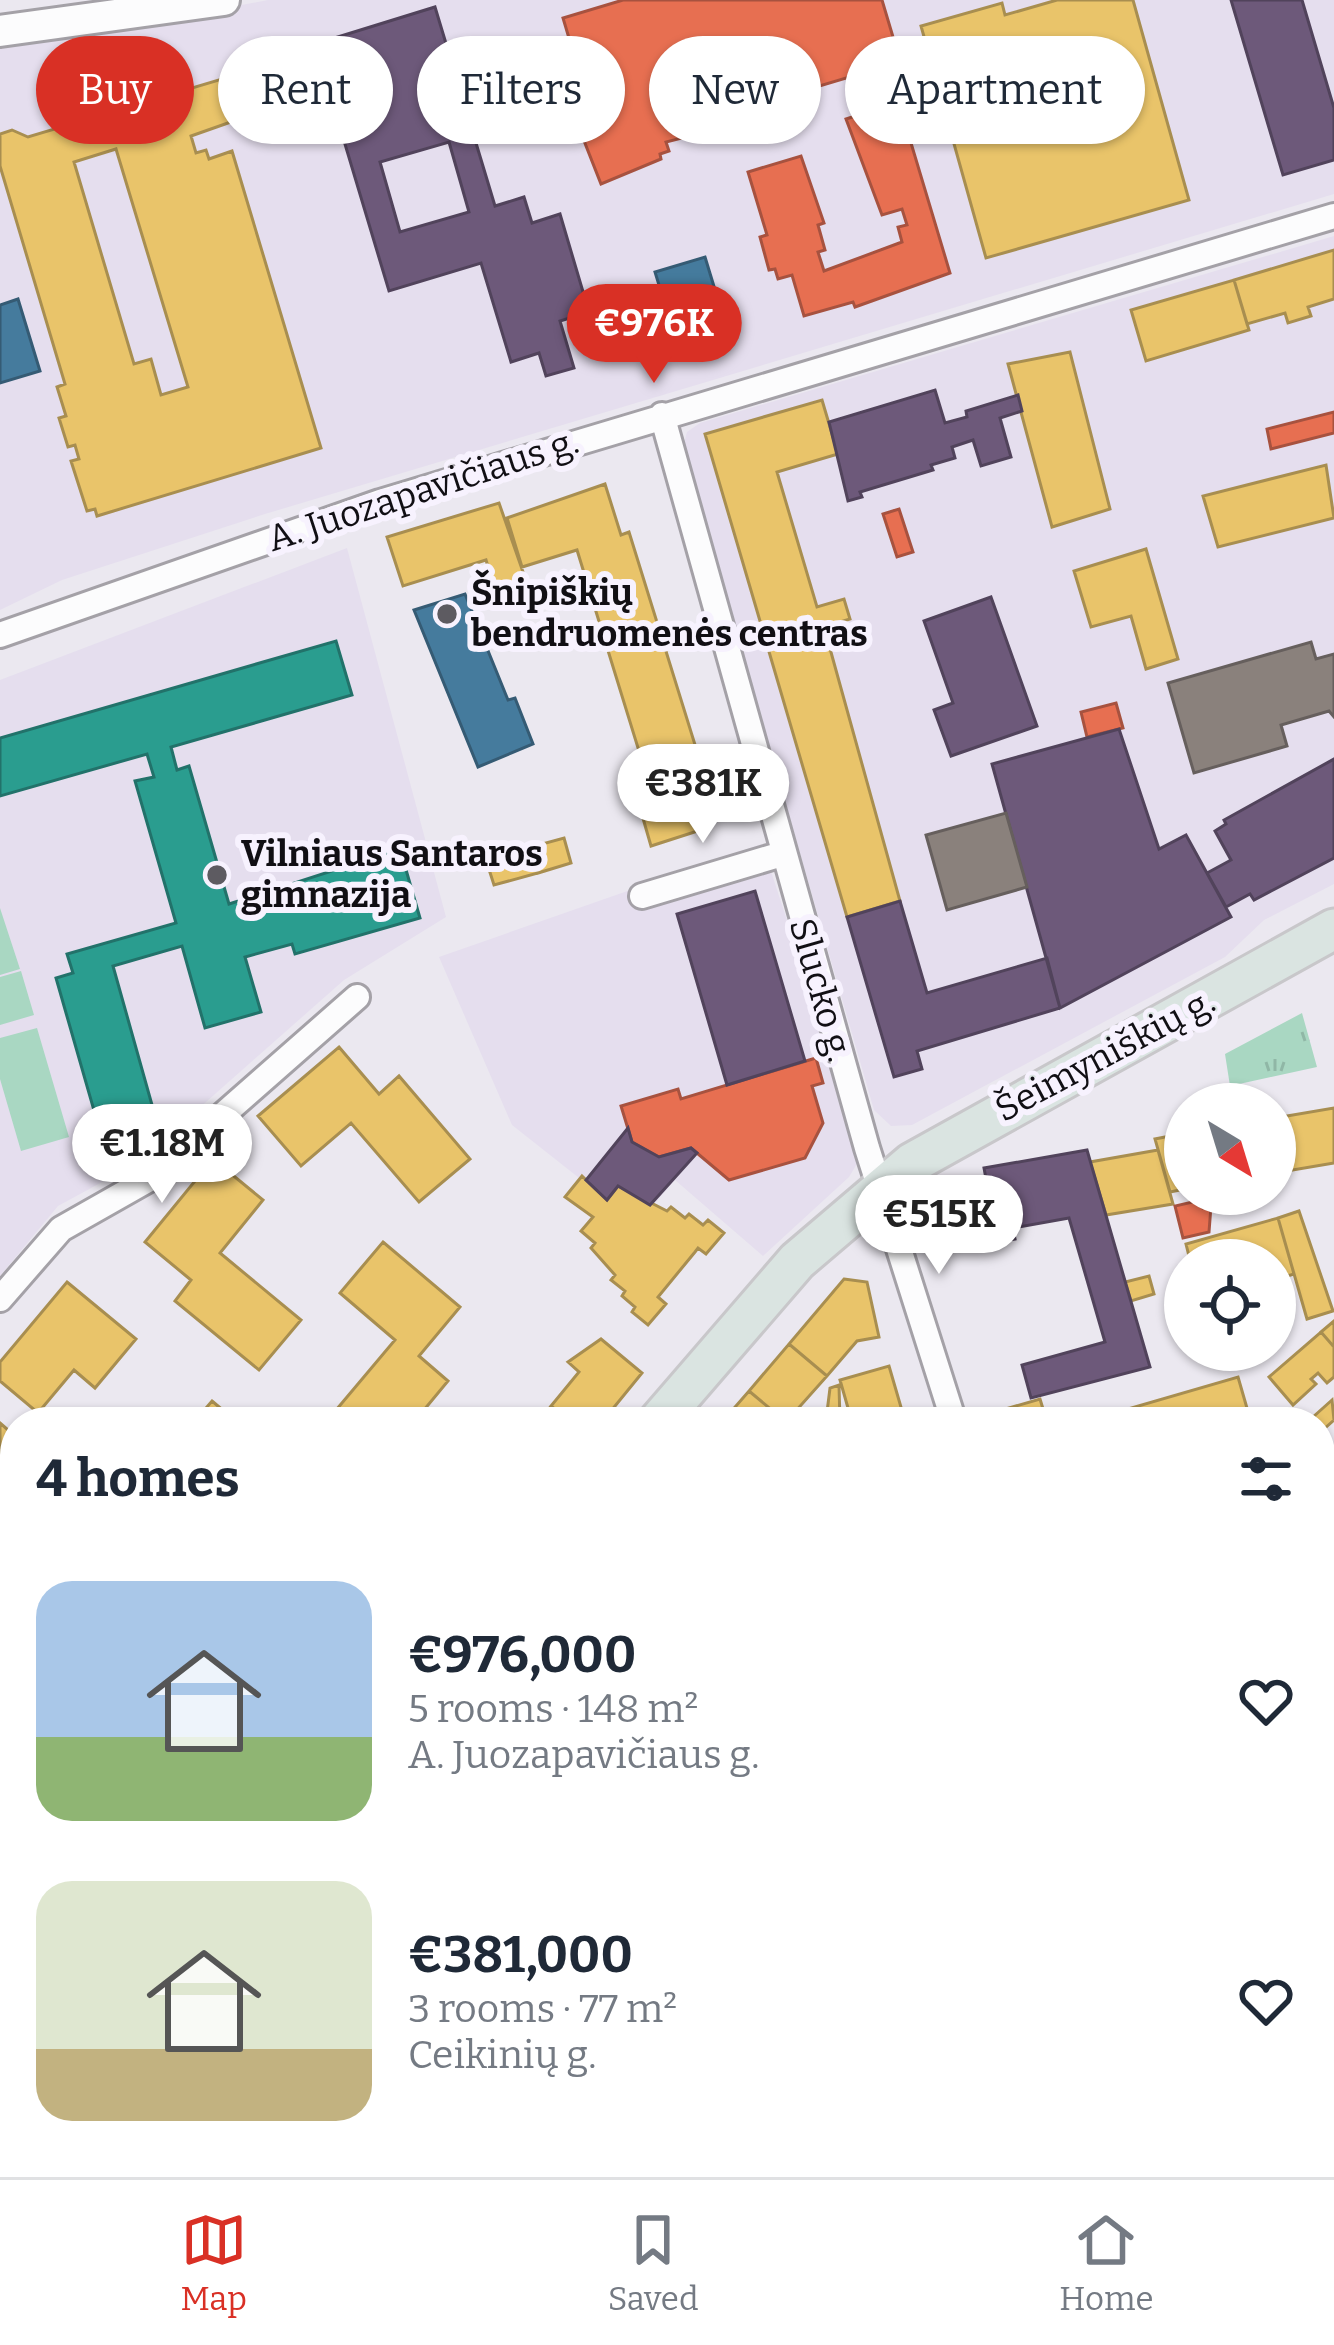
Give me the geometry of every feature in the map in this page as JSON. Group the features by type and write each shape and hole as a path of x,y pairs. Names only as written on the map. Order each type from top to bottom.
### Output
{"main road":[{"name":"Šeimyniškių g.","path":"671,1407 797,1261 879,1189 943,1142 1324,940"}],"street":[{"path":"0,31 224,0"},
{"name":"A. Juozapavičiaus g.","path":"0,635 324,520 1334,216"},
{"name":"Slucko g.","path":"662,415 782,854 879,1189 949,1407"},
{"path":"642,896 782,854"},
{"path":"0,1299 61,1228 151,1178 357,997"}],"shaded area":[{"path":"268,0 1334,0 1334,194 265,514 62,580 0,610 0,39 153,22"},
{"path":"1334,236 1334,884 1264,920 1225,957 912,1125 891,1126 874,1110 683,447 687,432 700,423"},
{"name":"Vilniaus Santaros gimnazija","path":"347,548 446,917 344,980 137,1163 58,1206 0,1276 0,680"},
{"path":"762,844 860,1143 858,1162 849,1177 763,1256 675,1180 656,1202 607,1200 512,1125 439,957"}],"green space":[{"path":"0,908 20,969 0,975"},
{"path":"21,971 34,1015 0,1025 0,977"},
{"path":"1302,1013 1317,1067 1230,1083 1225,1054"},
{"path":"37,1028 69,1137 21,1151 0,1079 0,1038"}],"building: Homes":[{"path":"1057,0 1133,0 1143,36 924,36 921,26 1002,3 1005,15"},
{"path":"1145,43 1189,200 986,258 954,144 1145,144"},
{"path":"218,80 218,126 194,135 194,87"},
{"path":"12,130 28,137 36,135 36,144 193,144 196,153 206,150 209,159 232,151 321,448 97,516 95,509 87,511 71,461 79,459 75,445 68,447 59,418 66,416 57,387 65,384 0,166 0,134","holes":["116,149 188,387 161,395 151,359 134,364 74,162"]},
{"path":"1334,250 1334,299 1308,307 1311,316 1288,323 1285,313 1247,324 1234,280"},
{"path":"1234,280 1249,330 1146,361 1131,310"},
{"path":"1070,352 1110,509 1052,527 1008,364"},
{"path":"822,400 838,454 777,472 817,607 844,599 850,619 824,627 900,901 847,917 705,434"},
{"path":"1326,465 1334,518 1218,547 1203,496"},
{"path":"605,484 621,535 629,532 705,777 695,780 710,827 651,846 636,794 651,790 577,550 522,567 507,518"},
{"path":"499,503 530,592 499,602 486,560 403,586 387,537"},
{"path":"1146,549 1178,659 1146,669 1131,616 1091,627 1074,571"},
{"path":"564,838 571,863 538,873 531,847"},
{"path":"531,847 538,873 494,885 486,860"},
{"path":"339,1047 379,1094 399,1076 470,1159 419,1202 351,1123 301,1166 258,1116"},
{"path":"1334,1108 1334,1163 1296,1169 1296,1114"},
{"path":"1164,1137 1164,1171 1155,1139"},
{"path":"1158,1150 1164,1172 1164,1205 1106,1215 1090,1162"},
{"path":"213,1159 263,1200 220,1253 301,1320 259,1370 175,1301 191,1280 145,1242"},
{"path":"582,1176 607,1200 618,1186 667,1211 671,1207 685,1218 689,1214 703,1225 708,1220 724,1233 706,1254 698,1248 658,1297 666,1304 648,1325 632,1312 635,1307 622,1296 625,1291 611,1280 615,1275 591,1248 595,1243 581,1231 593,1217 565,1197"},
{"path":"1296,1212 1333,1311 1307,1319 1296,1281 1296,1239 1284,1239 1278,1218"},
{"path":"1278,1218 1284,1239 1204,1239"},
{"path":"383,1242 460,1307 419,1356 448,1381 426,1407 339,1407 395,1340 340,1293"},
{"path":"1149,1276 1154,1294 1131,1301 1125,1282"},
{"path":"844,1279 867,1282 879,1337 857,1341 827,1376 789,1344"},
{"path":"67,1282 136,1339 95,1388 74,1370 43,1407 31,1407 0,1381 0,1362"},
{"path":"1334,1321 1334,1347 1321,1332"},
{"path":"1321,1332 1334,1347 1334,1377 1327,1383 1318,1373 1311,1379 1316,1384 1293,1405 1269,1377 1276,1371 1296,1371 1296,1354"},
{"path":"601,1339 642,1373 614,1407 552,1407 579,1372 568,1362"},
{"path":"789,1344 827,1376 799,1407 768,1407 749,1391"},
{"path":"889,1366 901,1407 848,1407 840,1380"},
{"path":"1238,1377 1247,1407 1135,1407"},
{"path":"839,1385 840,1407 828,1407 830,1388"},
{"path":"749,1391 768,1407 735,1407"},
{"path":"1040,1399 1042,1407 1012,1407"}],"building: Shops":[{"path":"623,0 882,0 893,36 845,36 845,78 821,85 821,36 649,36 649,144 667,144 669,151 660,154 661,159 601,184 585,144 625,144 625,36 568,36 563,18"},
{"path":"855,144 911,144 950,273 855,307 853,302 804,316 792,275 778,279 775,269 769,270 760,237 767,235 748,172 801,156 824,223 818,225 825,250 818,252 824,271 902,242 898,227 907,225 902,209 882,215"},
{"path":"1334,412 1334,433 1271,449 1267,429"},
{"path":"899,509 913,552 897,557 883,514"},
{"path":"1116,703 1123,728 1087,737 1081,712"},
{"path":"816,1058 823,1083 812,1086 823,1123 805,1158 729,1180 691,1148 659,1157 632,1142 621,1106 678,1089 681,1099"},
{"path":"1177,1215 1210,1215 1209,1232 1183,1238"}],"building: Offices":[{"path":"1231,0 1302,0 1334,108 1334,160 1283,175"},
{"path":"435,7 444,36 417,36 417,144 442,144 380,162 400,232 469,212 450,144 476,144 495,206 524,197 532,223 560,214 589,312 560,321 574,368 546,376 539,353 511,362 481,263 389,291 345,144 393,144 393,36 341,36"},
{"path":"935,390 945,423 967,417 966,411 1018,395 1022,411 1000,418 1011,457 981,466 973,440 952,447 955,458 931,465 933,470 860,492 862,497 848,501 829,422"},
{"path":"991,597 1037,726 951,756 934,710 953,703 924,621"},
{"path":"1119,729 1159,849 1186,835 1231,917 1060,1008 992,764"},
{"path":"1334,759 1334,858 1254,900 1250,894 1226,907 1207,873 1231,860 1215,831 1226,824 1224,820"},
{"path":"755,891 805,1061 727,1085 677,914"},
{"path":"900,901 927,993 1047,958 1060,1008 917,1051 922,1069 894,1077 847,917"},
{"path":"628,1128 632,1142 659,1157 691,1148 697,1153 650,1205 618,1186 607,1200 586,1180"},
{"path":"1087,1150 1150,1367 1031,1398 1022,1365 1105,1342 1069,1218 1013,1228 1015,1239 937,1253 929,1206 989,1195 984,1168"}],"building: Schools":[{"path":"336,641 352,695 171,747 177,770 189,766 229,904 400,849 420,918 295,954 292,944 245,957 261,1012 205,1028 182,946 113,966 154,1112 99,1128 56,978 73,973 67,954 176,923 135,781 154,777 147,754 0,796 0,738"}],"building: Public":[{"path":"705,257 730,339 680,354 655,272"},
{"path":"18,299 40,371 0,383 0,305"},
{"path":"465,594 508,700 515,698 533,744 478,767 414,610"}],"building: Industry":[{"path":"1311,642 1316,659 1334,654 1334,717 1329,711 1281,725 1287,746 1194,773 1168,683"},
{"path":"1006,813 1027,887 947,910 926,835"}],"place":[{"name":"Šnipiškių bendruomenės centras","path":"447,614"},
{"name":"Vilniaus Santaros gimnazija","path":"217,875"}]}
